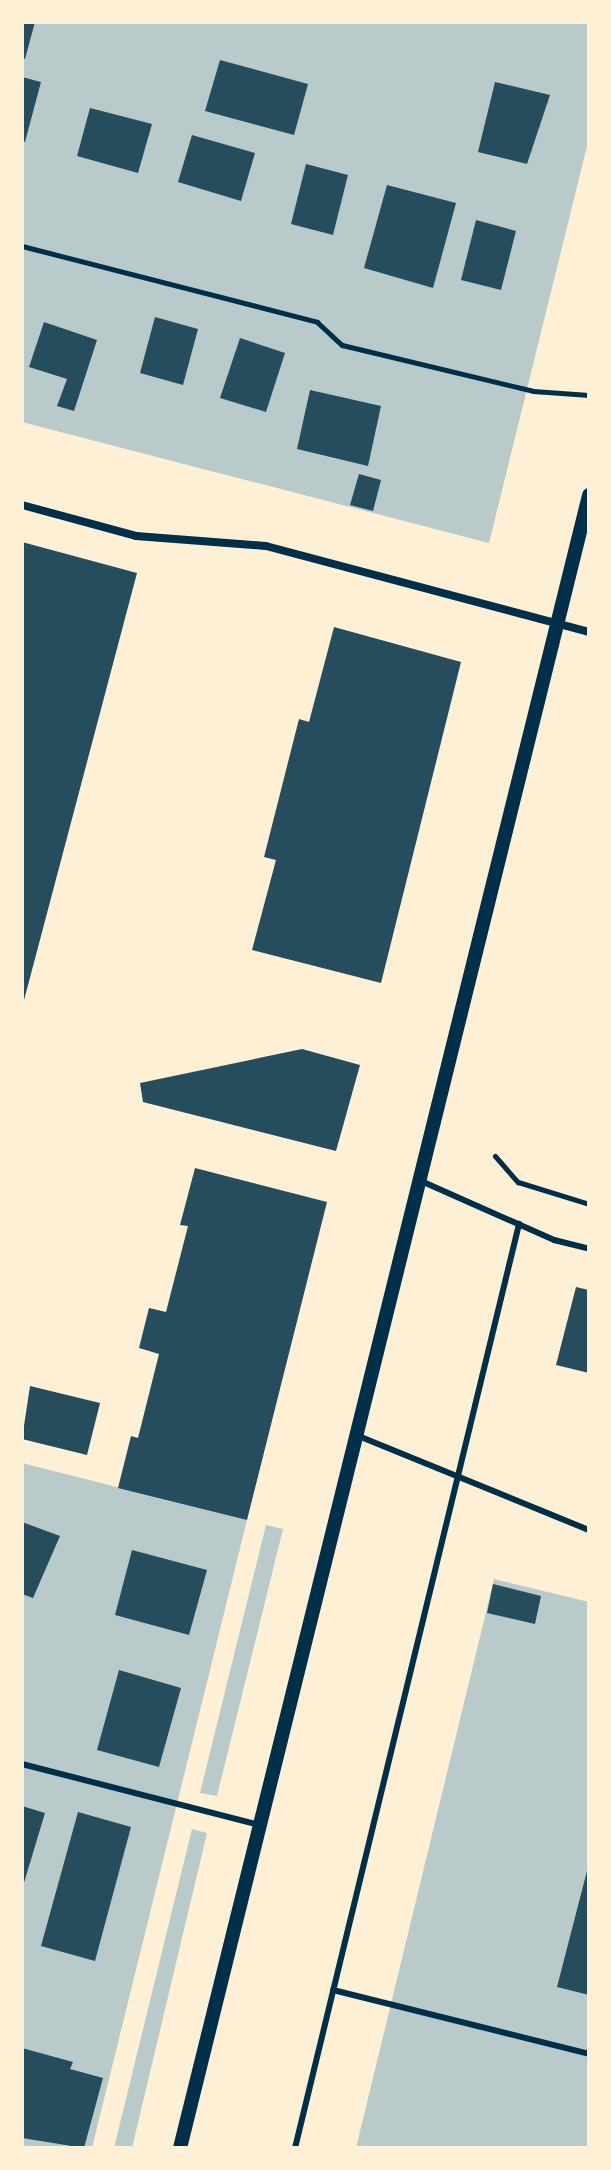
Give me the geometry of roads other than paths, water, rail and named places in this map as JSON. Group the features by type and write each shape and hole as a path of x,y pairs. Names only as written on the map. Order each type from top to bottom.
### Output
{"street":[{"path":"180,2148 589,495"},
{"path":"22,505 136,536 266,546 589,632"}],"lane":[{"path":"421,1181 519,1224 589,1249"},
{"path":"295,2148 519,1224"},
{"path":"356,1435 456,1479 589,1530"},
{"path":"22,1764 259,1825"},
{"path":"333,1990 589,2054"}]}
